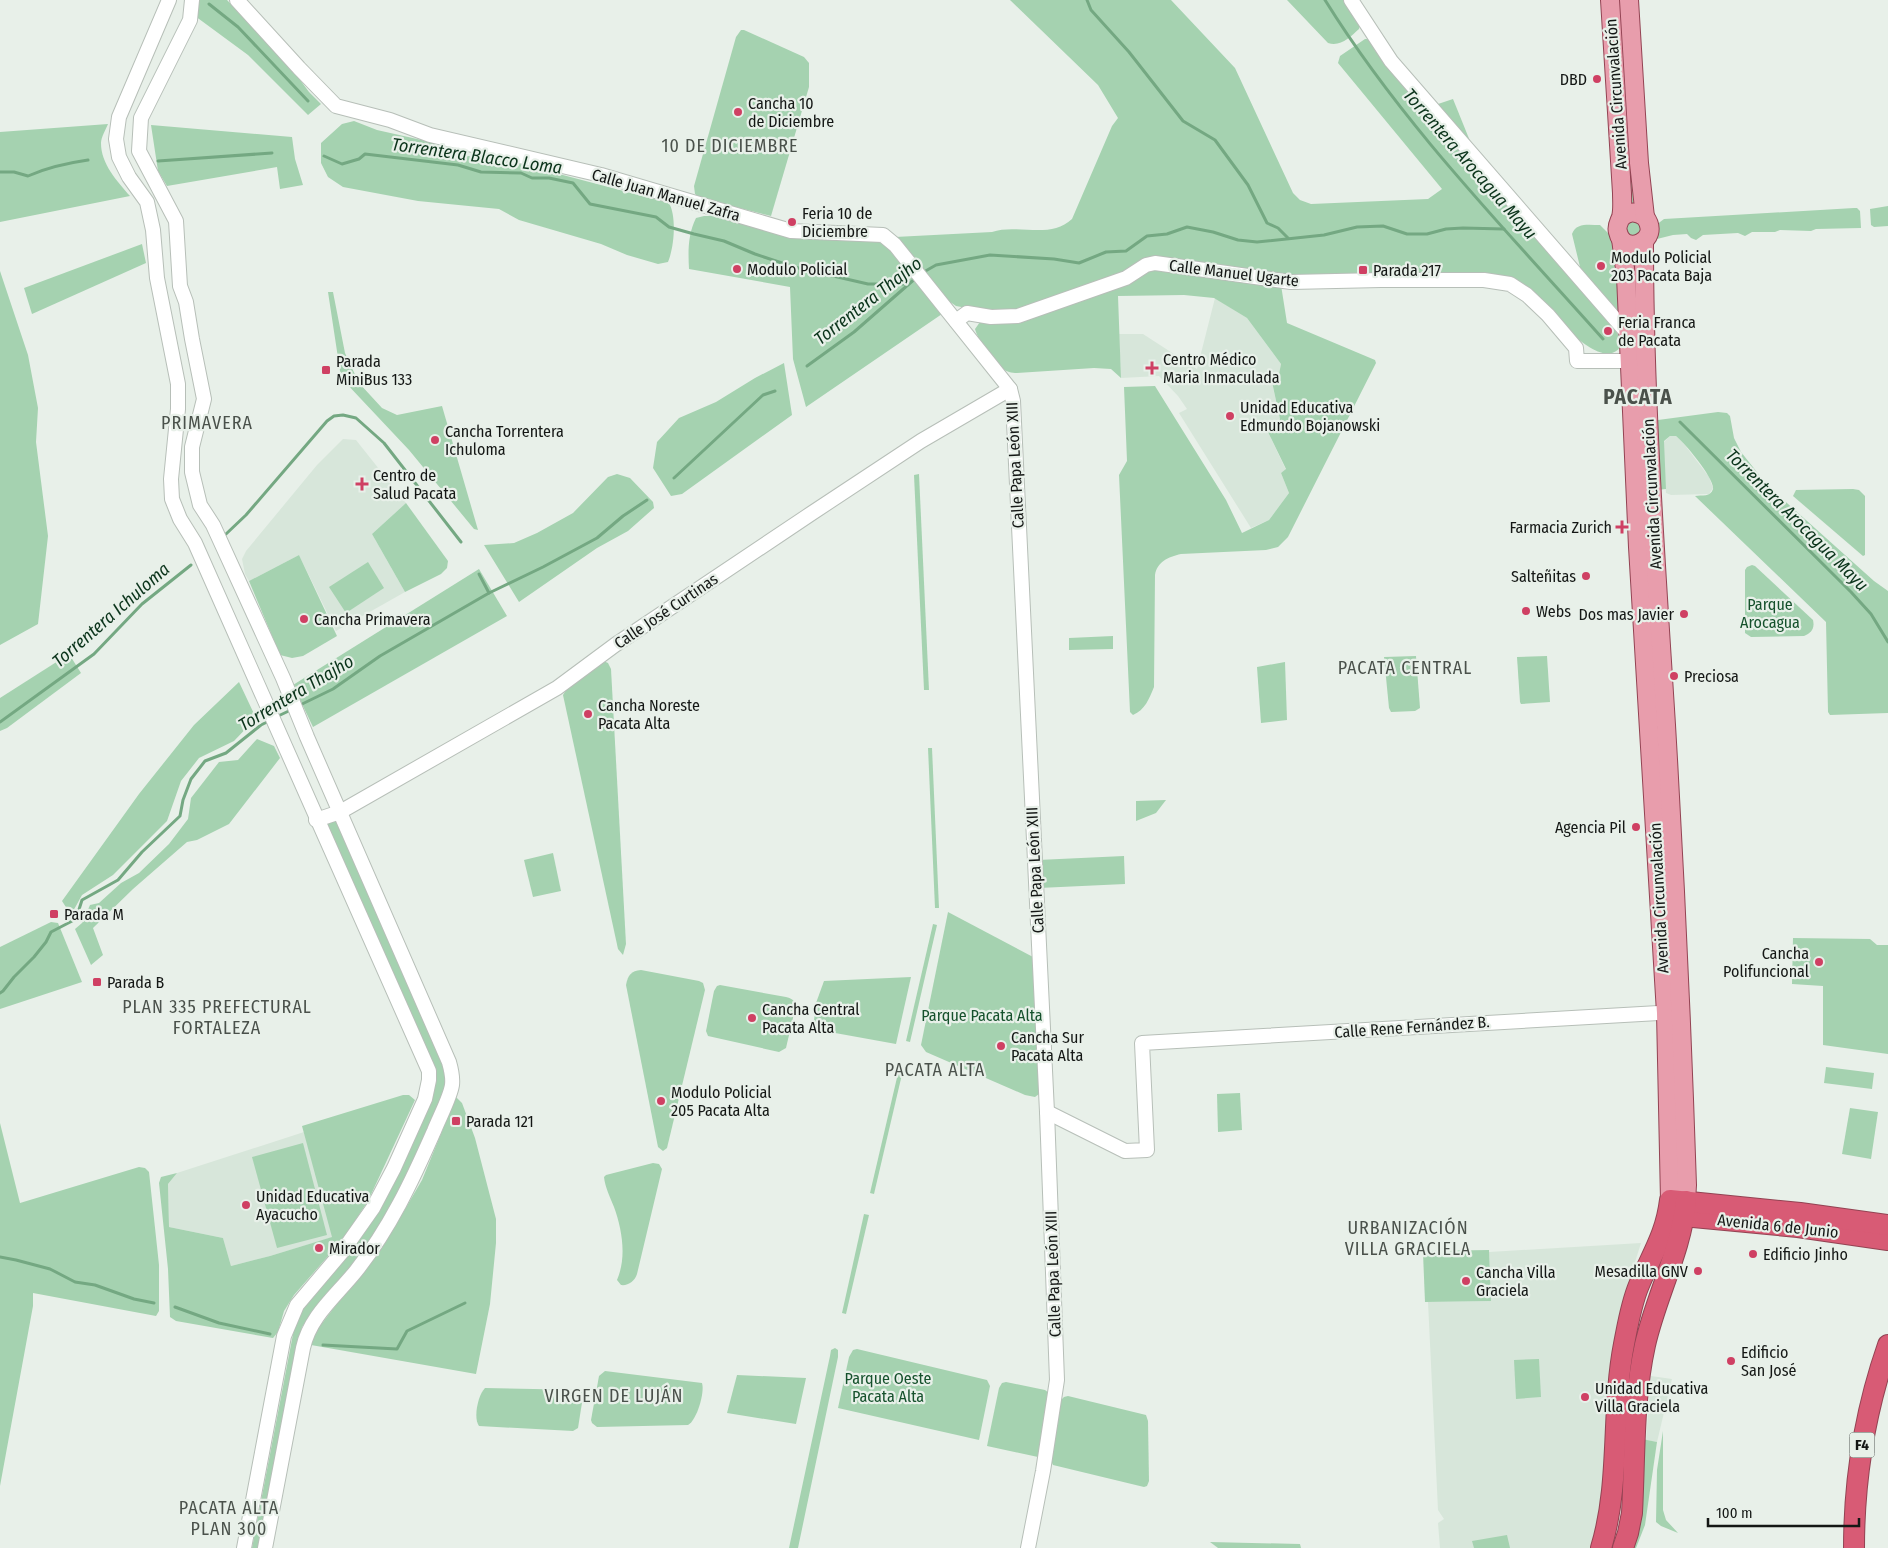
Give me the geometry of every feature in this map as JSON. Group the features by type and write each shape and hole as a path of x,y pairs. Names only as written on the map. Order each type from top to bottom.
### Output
{"highway":[{"name":"Avenida 6 de Junio","path":"1677,1208 1800,1213 1888,1226"},
{"name":"Avenida 6 de Junio","path":"1677,1208 1888,1240"},
{"name":"Avenida Circunvalación","path":"1601,1548 1608,1523 1612,1494 1619,1373 1631,1309 1639,1286 1677,1208"},
{"name":"Avenida Circunvalación","path":"1623,1548 1632,1513 1640,1373 1645,1345 1660,1293 1677,1248 1677,1208"},
{"name":"F4","path":"1854,1548 1857,1477 1863,1438 1870,1402 1888,1345"},
{"name":"F4","path":"1868,1548 1869,1480 1881,1410 1888,1387"}],"main road":[{"name":"Avenida Circunvalación","path":"1610,0 1622,184 1621,218"},
{"name":"Avenida Circunvalación","path":"1629,0 1639,163 1645,217"},
{"path":"1631,212 1645,217 1649,223 1650,230 1644,241 1636,245 1621,239 1617,230 1621,218 1631,212"},
{"name":"Avenida Circunvalación","path":"1621,239 1626,276 1629,335 1638,361"},
{"name":"Avenida Circunvalación","path":"1644,241 1638,361 1638,556 1687,1185 1677,1208"}],"street":[{"path":"169,0 120,117 116,139 120,157 129,177 147,202 153,230 157,278 178,384 178,409 171,479 172,499 180,519 198,551 429,1072 429,1080 421,1108 394,1168 373,1208 342,1252 297,1305 290,1320 284,1336 244,1548"},
{"path":"192,0 190,20 141,118 139,151 176,221 180,286 186,302 204,399 192,447 192,472 200,505 213,525 283,678 449,1062 452,1085 417,1171 400,1205 380,1239 355,1272 323,1308 310,1328 303,1348 265,1548"},
{"name":"Calle Juan Manuel Zafra","path":"237,0 336,106 390,120 430,135 601,175 791,231 883,236"},
{"path":"1351,0 1391,61 1629,335"},
{"name":"Calle Papa León XIII","path":"883,236 895,245 916,270 928,288 1010,389 1013,401 1047,1112 1057,1380 1043,1471 1028,1548"},
{"name":"Calle Manuel Ugarte","path":"956,321 967,313 990,317 1018,316 1126,278 1146,265 1155,263 1292,282 1484,280 1510,284 1527,295 1568,337 1576,348 1578,361 1638,361"},
{"name":"Calle José Curtinas","path":"316,820 340,812 557,688 615,645 812,513 928,438 1010,389"},
{"name":"Calle Rene Fernández B.","path":"1047,1112 1125,1151 1148,1150 1142,1043 1674,1012"}],"shaded area":[{"name":"Unidad Educativa Edmundo Bojanowski","path":"1215,298 1247,318 1281,364 1278,379 1272,383 1280,419 1276,429 1268,432 1286,470 1281,473 1289,493 1269,520 1251,528 1179,413 1187,409 1178,396 1159,376 1121,378 1119,334 1143,334 1197,369"},
{"path":"1670,436 1676,436 1681,440 1709,477 1713,488 1709,494 1671,495 1666,493 1663,443"},
{"path":"343,439 356,440 406,503 372,534 405,592 336,631 299,555 249,581 245,574 242,559 246,551 317,465"},
{"name":"Unidad Educativa Ayacucho","path":"304,1132 333,1237 231,1266 223,1238 169,1227 168,1184 177,1173"},
{"path":"1641,1243 1625,1294 1602,1516 1593,1548 1440,1548 1438,1523 1444,1519 1438,1510 1428,1302 1491,1301 1489,1252"},
{"path":"1651,1376 1672,1379 1657,1442 1646,1440"}],"green space":[{"path":"196,0 227,0 292,69 309,92 321,104 308,115 248,55 195,16"},
{"path":"1010,0 1171,0 1235,68 1293,193 1300,200 1311,204 1428,199 1442,189 1338,63 1340,56 1365,39 1369,39 1443,131 1616,331 1621,340 1621,346 1612,353 1601,352 1588,346 1562,325 1531,292 1514,280 1291,275 1150,258 1126,274 1013,313 989,312 956,306 940,295 895,237 992,232 1012,229 1044,230 1054,229 1063,225 1072,219 1112,126 1118,118 1098,85"},
{"path":"1287,0 1346,0 1360,24 1359,29 1349,38 1337,44 1328,43"},
{"path":"1617,0 1624,0 1638,206 1626,207"},
{"path":"741,30 804,57 809,63 809,87 771,216 700,198 695,194 694,186 736,37"},
{"path":"1453,99 1472,146 1435,105"},
{"path":"354,121 377,130 426,141 468,156 525,165 669,203 672,209 674,232 668,262 658,264 627,255 601,244 519,220 499,209 418,201 343,187 328,177 321,163 321,143 342,124"},
{"path":"108,124 101,141 104,158 111,172 130,196 0,222 0,132"},
{"path":"151,125 292,137 295,159 303,185 280,189 277,167 167,186 158,171"},
{"path":"1888,206 1888,226 1874,227 1871,225 1870,209"},
{"path":"1857,208 1860,211 1861,228 1816,229 1811,231 1780,230 1775,232 1752,232 1745,236 1738,233 1703,235 1696,240 1687,234 1653,240 1656,225 1664,219"},
{"path":"714,216 790,237 879,242 886,246 942,314 806,407 793,359 790,287 689,269 691,230 696,218"},
{"path":"1630,219 1643,225 1639,236 1627,236 1625,224"},
{"path":"1600,225 1610,235 1616,245 1621,314 1619,315 1581,271 1572,234 1580,226"},
{"path":"142,244 146,263 32,314 24,288"},
{"path":"1153,268 1281,285 1287,323 1375,360 1376,363 1288,537 1278,547 1266,550 1181,554 1168,559 1158,567 1155,575 1154,687 1144,707 1133,715 1130,712 1119,475 1127,461 1124,387 1155,386 1226,500 1242,533 1269,520 1289,493 1281,473 1286,469 1268,432 1276,429 1280,419 1272,382 1278,379 1281,364 1247,318 1214,298 1184,295 1118,296 1121,378 1111,369 1094,368 1009,372 1002,368 982,345 975,329 980,322 1013,323 1110,288"},
{"path":"0,271 28,355 38,408 36,442 48,536 38,624 0,645"},
{"path":"328,292 333,292 345,353 359,383 382,408 397,415 442,406 478,530 474,529 409,450 345,382 340,371"},
{"path":"784,363 792,415 682,494 671,496 653,468 657,442 679,418 716,402"},
{"name":"Parque Arocagua","path":"1718,412 1727,413 1730,416 1734,438 1741,452 1768,486 1874,581 1888,591 1888,713 1830,715 1828,712 1826,622 1695,496 1706,495 1712,492 1712,484 1698,461 1676,436 1670,436 1664,441 1666,489 1656,490 1655,422 1658,420"},
{"path":"617,474 630,478 653,502 654,508 628,531 597,548 519,602 484,545 514,543 537,533 573,513 608,477"},
{"path":"919,474 929,690 924,690 914,475"},
{"path":"1796,490 1859,490 1865,496 1865,555 1863,556 1793,496"},
{"path":"406,503 448,561 447,568 441,574 405,592 372,534"},
{"path":"299,555 337,636 303,656 292,658 280,655 249,581"},
{"path":"368,562 384,588 346,613 329,587"},
{"name":"Parque Arocagua","path":"1752,565 1813,620 1813,628 1810,632 1804,636 1751,637 1745,633 1745,570"},
{"path":"479,569 507,616 313,727 293,685"},
{"path":"1113,636 1113,649 1069,650 1069,638"},
{"path":"69,654 81,673 7,728 0,731 0,698"},
{"path":"1416,656 1420,708 1415,711 1391,712 1384,657"},
{"path":"1547,656 1550,702 1521,704 1517,657"},
{"path":"601,660 608,663 611,669 626,944 623,955 618,949 563,695 568,687"},
{"path":"1285,662 1287,720 1261,723 1257,667"},
{"path":"239,682 256,718 234,741 199,758 181,781 167,821 113,875 82,895 71,915 62,901 139,794 194,725"},
{"path":"257,739 274,746 280,758 229,824 197,840 187,842 133,889 93,928 103,955 91,965 75,929 82,923 90,905 99,903 121,883 139,873 169,844 188,819 191,798 219,762 238,760"},
{"path":"928,748 932,748 939,908 935,908"},
{"path":"1166,800 1156,813 1136,821 1136,801"},
{"path":"336,820 443,1064 446,1078 444,1093 409,1175 376,1233 348,1272 319,1303 302,1327 261,1548 252,1548 294,1329 300,1312 313,1294 337,1269 368,1228 407,1152 436,1083 433,1069 327,824"},
{"path":"553,853 561,891 533,897 524,860"},
{"path":"1124,856 1125,884 1039,888 1038,860"},
{"name":"Parque Pacata Alta","path":"948,912 1033,957 1040,1090 1039,1094 1035,1097 1025,1095 926,1052 921,1045"},
{"path":"51,922 58,923 82,982 0,1009 0,947"},
{"path":"933,924 937,925 910,1042 906,1041"},
{"path":"1793,938 1870,939 1877,945 1888,945 1888,1054 1823,1045 1823,986 1792,984"},
{"path":"641,970 699,981 703,983 705,990 667,1148 663,1151 658,1147 626,985 630,974"},
{"name":"Parque Pacata Alta","path":"911,977 896,1044 813,1029 816,1003 824,981"},
{"path":"720,985 791,999 796,1005 786,1048 779,1052 708,1036 706,1031 714,991"},
{"path":"1826,1067 1874,1073 1872,1089 1824,1083"},
{"path":"899,1069 903,1070 874,1194 870,1193"},
{"path":"1240,1093 1242,1130 1218,1132 1217,1094"},
{"path":"403,1095 409,1095 415,1100 368,1201 343,1239 294,1295 284,1311 278,1332 273,1338 176,1321 170,1317 168,1269 159,1183 161,1177 177,1173 168,1184 169,1227 223,1238 231,1266 332,1237 302,1126"},
{"path":"456,1097 462,1103 475,1138 496,1219 496,1243 490,1304 476,1374 311,1345 313,1335 390,1235 422,1180"},
{"path":"1850,1108 1878,1112 1871,1159 1842,1154"},
{"path":"0,1123 20,1203 139,1167 145,1168 149,1172 159,1265 159,1311 156,1316 33,1293 33,1306 0,1486"},
{"path":"303,1143 327,1235 277,1248 252,1157"},
{"path":"653,1163 659,1164 662,1169 637,1274 631,1282 621,1285 617,1280 623,1253 621,1234 604,1177"},
{"path":"864,1214 869,1215 846,1314 842,1313"},
{"path":"1489,1250 1491,1301 1425,1302 1423,1253 1426,1251"},
{"path":"835,1348 838,1350 838,1357 798,1548 789,1548 831,1350"},
{"name":"Parque Oeste Pacata Alta","path":"857,1349 987,1380 990,1386 979,1440 838,1408 849,1357 853,1350"},
{"path":"1539,1359 1541,1397 1516,1399 1514,1360"},
{"path":"605,1371 702,1383 700,1406 688,1425 597,1427 591,1420 599,1376"},
{"path":"737,1375 806,1378 796,1424 727,1413"},
{"path":"1006,1382 1045,1390 1049,1393 1050,1399 1038,1457 987,1446 999,1388 1002,1383"},
{"path":"485,1388 584,1390 578,1428 573,1431 479,1426 476,1418 477,1407 482,1391"},
{"path":"1068,1396 1146,1415 1148,1421 1149,1481 1147,1486 1144,1487 1053,1465 1051,1461 1061,1400"},
{"path":"1663,1431 1663,1510 1666,1520 1678,1533 1656,1522 1657,1470"},
{"path":"1642,1439 1657,1442 1645,1525 1636,1548 1630,1548"},
{"path":"1507,1535 1510,1548 1474,1548 1472,1541"},
{"path":"1210,1542 1300,1544 1301,1548 1218,1548"}],"waterway":[{"path":"1087,0 1091,10 1129,52 1183,121 1215,140 1248,185 1267,223 1278,228 1288,238"},
{"name":"Torrentera Arocagua Mayu","path":"1325,0 1355,46 1421,133 1493,217 1603,339"},
{"path":"209,4 238,27 308,101"},
{"name":"Torrentera Blacco Loma","path":"158,161 272,153"},
{"name":"Torrentera Blacco Loma","path":"324,156 342,164 359,159 365,154 458,165 481,172 521,173 532,178 549,178 573,183 590,204 656,217 669,227 724,241 794,267 868,284 908,284"},
{"name":"Torrentera Blacco Loma","path":"0,172 14,172 28,176 43,170 88,160"},
{"name":"Torrentera Thajho","path":"922,273 936,265 990,255 1054,259 1079,263 1106,252 1126,251 1147,236 1167,234 1187,227 1213,232 1238,240 1257,242 1324,235 1357,227 1383,226 1407,234 1427,234 1446,229 1463,228 1504,229"},
{"name":"Torrentera Thajho","path":"807,366 854,332 917,277"},
{"name":"Torrentera Thajho","path":"674,478 763,395 775,391"},
{"name":"Torrentera Ichuloma","path":"226,534 246,515 327,421 334,416 343,415 356,418 384,443 461,542"},
{"name":"Torrentera Arocagua Mayu","path":"1680,422 1851,592 1871,614 1888,642"},
{"name":"Torrentera Thajho","path":"298,706 333,689 380,656 489,593 597,538 623,516 647,500"},
{"name":"Torrentera Ichuloma","path":"0,722 94,654 142,604 191,565"},
{"name":"Torrentera Ichuloma","path":"479,574 489,593"},
{"name":"Torrentera Thajho","path":"276,717 293,709"},
{"name":"Torrentera Thajho","path":"0,993 34,957 51,932 76,919 82,900 118,880 142,852 180,816 183,800 191,779 205,761 226,753 261,725 271,720"},
{"path":"0,1257 50,1269 75,1282 95,1285 134,1299 154,1303"},
{"path":"323,1345 397,1349 407,1331 465,1303"},
{"path":"175,1307 219,1323 270,1334"}],"place":[{"name":"DBD","path":"1597,79"},
{"name":"Cancha 10 de Diciembre","path":"738,112"},
{"name":"Feria 10 de Diciembre","path":"792,222"},
{"name":"Modulo Policial 203 Pacata Baja","path":"1601,266"},
{"name":"Modulo Policial","path":"737,269"},
{"name":"Parada 217","path":"1363,270"},
{"name":"Feria Franca de Pacata","path":"1608,331"},
{"name":"Centro Médico Maria Inmaculada","path":"1152,368"},
{"name":"Parada MiniBus 133","path":"326,370"},
{"name":"Unidad Educativa Edmundo Bojanowski","path":"1230,416"},
{"name":"Cancha Torrentera Ichuloma","path":"435,440"},
{"name":"Centro de Salud Pacata","path":"362,484"},
{"name":"Farmacia Zurich","path":"1622,527"},
{"name":"Salteñitas","path":"1586,576"},
{"name":"Webs","path":"1526,611"},
{"name":"Dos mas Javier","path":"1684,614"},
{"name":"Cancha Primavera","path":"304,619"},
{"name":"Preciosa","path":"1674,676"},
{"name":"Cancha Noreste Pacata Alta","path":"588,714"},
{"name":"Agencia Pil","path":"1636,827"},
{"name":"Parada M","path":"54,914"},
{"name":"Cancha Polifuncional","path":"1819,962"},
{"name":"Parada B","path":"97,982"},
{"name":"Cancha Central Pacata Alta","path":"752,1018"},
{"name":"Cancha Sur Pacata Alta","path":"1001,1046"},
{"name":"Modulo Policial 205 Pacata Alta","path":"661,1101"},
{"name":"Parada 121","path":"456,1121"},
{"name":"Unidad Educativa Ayacucho","path":"246,1205"},
{"name":"Mirador","path":"319,1248"},
{"name":"Edificio Jinho","path":"1753,1254"},
{"name":"Mesadilla GNV","path":"1698,1271"},
{"name":"Cancha Villa Graciela","path":"1466,1281"},
{"name":"Edificio San José","path":"1731,1361"},
{"name":"Unidad Educativa Villa Graciela","path":"1585,1397"}],"district":[{"name":"10 DE DICIEMBRE","path":"730,146"},
{"name":"PACATA","path":"1638,397"},
{"name":"PRIMAVERA","path":"207,423"},
{"name":"PACATA CENTRAL","path":"1405,668"},
{"name":"PLAN 335 PREFECTURAL FORTALEZA","path":"217,1017"},
{"name":"PACATA ALTA","path":"935,1070"},
{"name":"URBANIZACIÓN VILLA GRACIELA","path":"1408,1238"},
{"name":"VIRGEN DE LUJÁN","path":"614,1396"},
{"name":"PACATA ALTA PLAN 300","path":"229,1518"}]}
